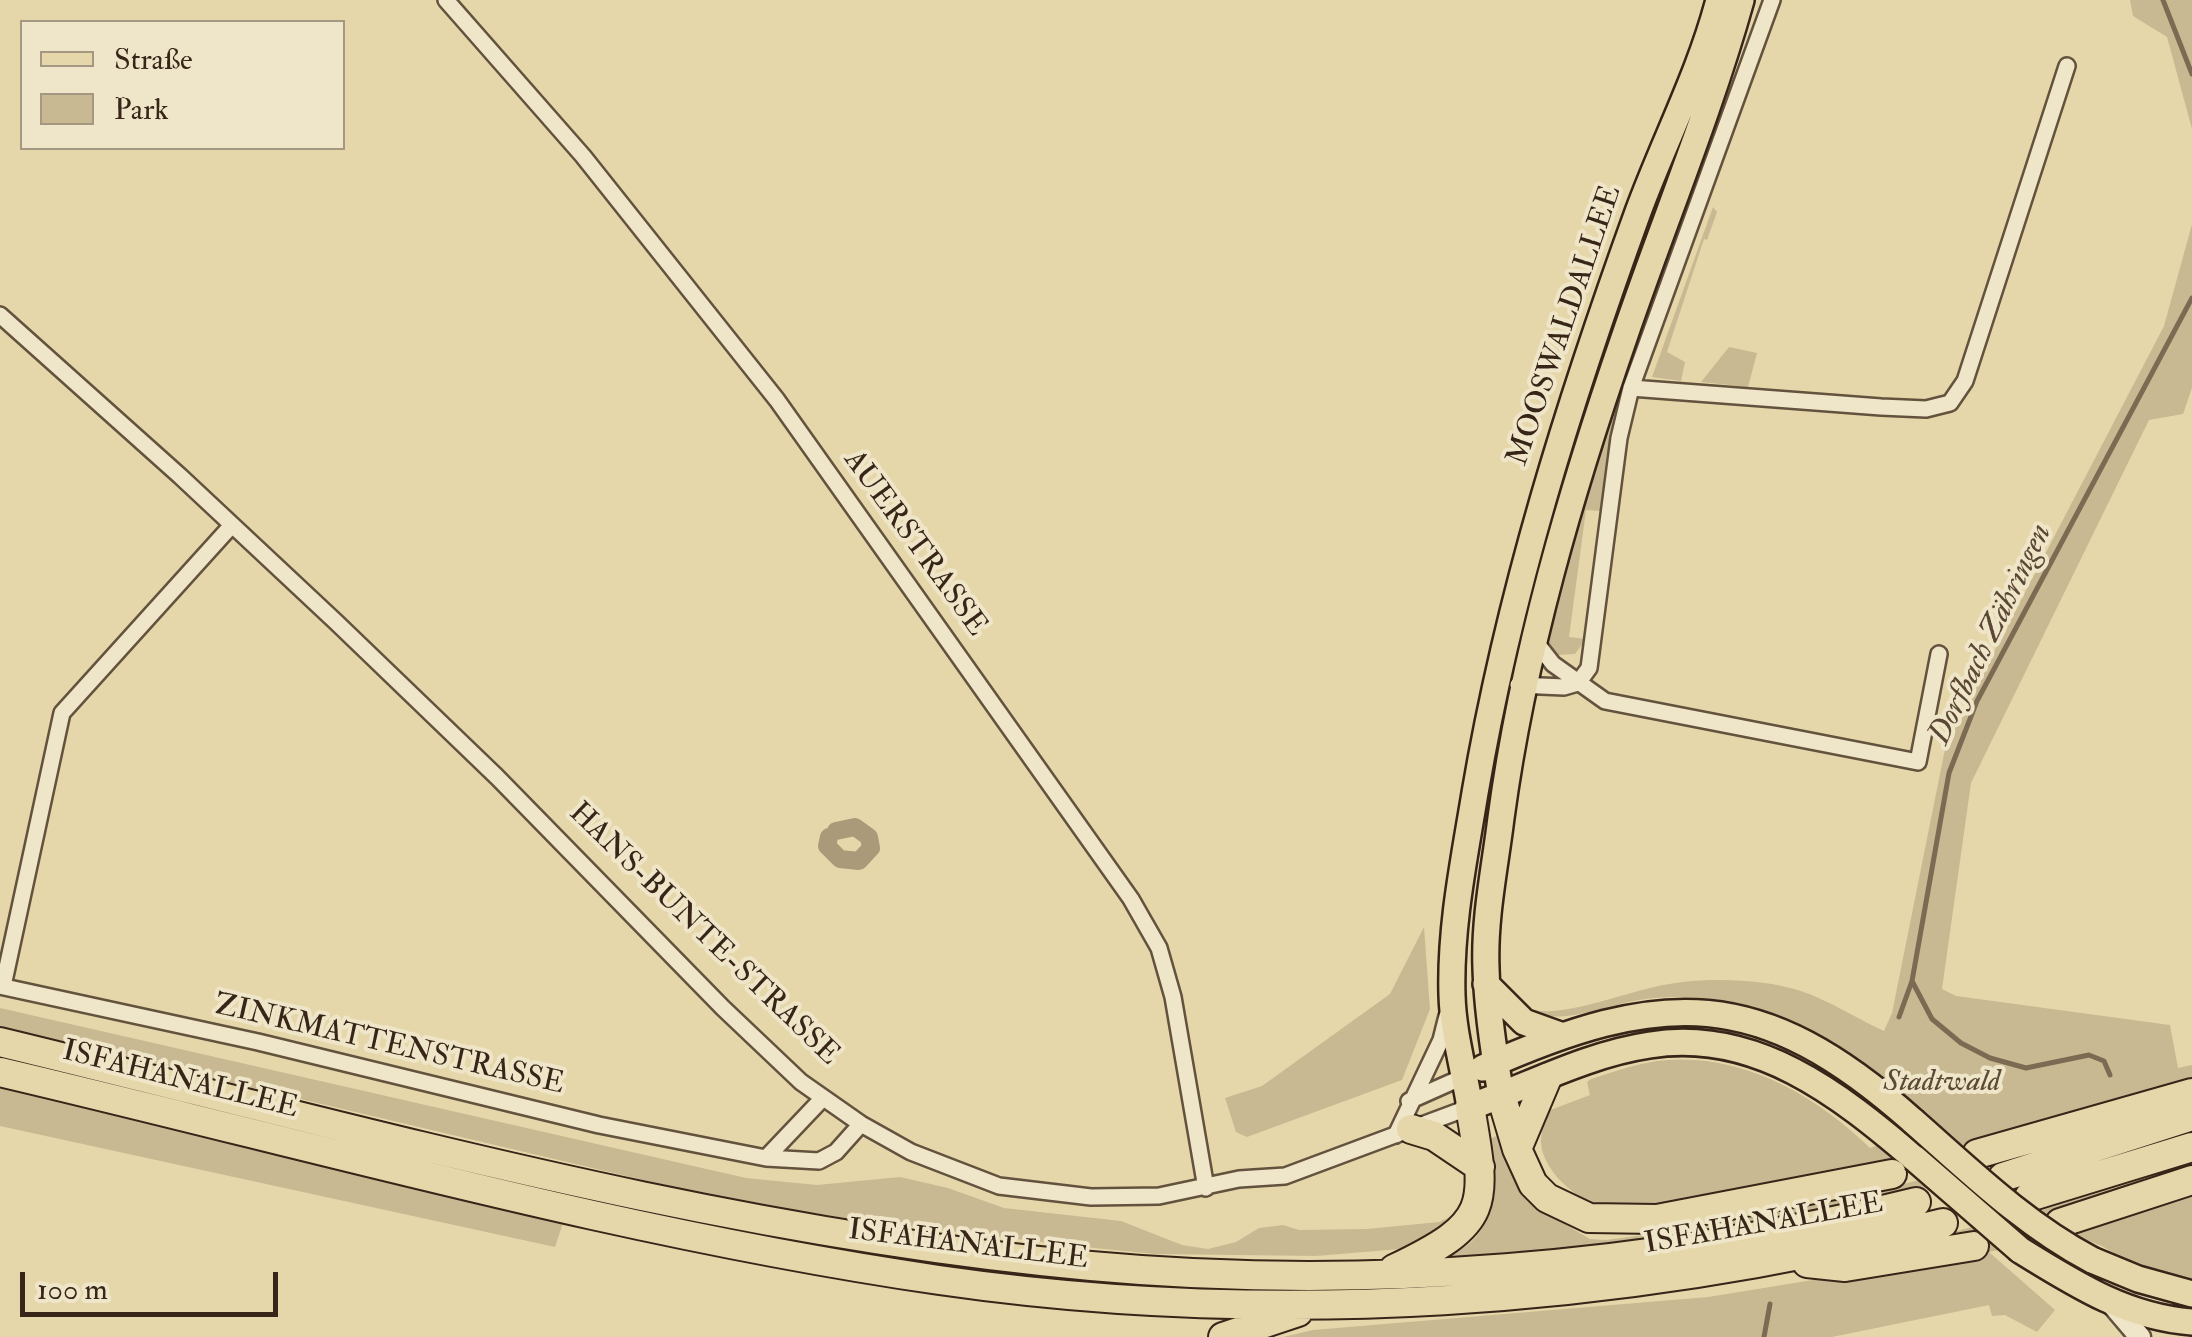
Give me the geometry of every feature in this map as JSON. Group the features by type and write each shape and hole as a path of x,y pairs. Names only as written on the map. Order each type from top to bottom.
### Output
{"highway":[{"name":"ISFAHANALLEE","path":"0,1042 598,1186 842,1234 1094,1267 1262,1275 1384,1274 1539,1264 1714,1243 1916,1202"},
{"name":"ISFAHANALLEE","path":"0,1072 560,1208 824,1260 940,1280 1043,1292 1230,1304 1323,1304 1531,1292 1776,1260 1943,1222"},
{"path":"1517,1150 1546,1078"},
{"path":"1977,1154 2192,1093"},
{"path":"1501,1096 1517,1150 1534,1184 1547,1198 1577,1214 1608,1220 1656,1219 1892,1174"},
{"path":"1384,1274 1435,1249 1468,1224 1478,1198 1480,1167 1470,1107"},
{"path":"2003,1177 2192,1116"},
{"path":"1405,1122 1480,1167"},
{"path":"2029,1198 2192,1147"},
{"path":"2060,1223 2192,1180"},
{"path":"1776,1260 1845,1267 1974,1246"},
{"path":"1223,1337 1323,1304"}],"main road":[{"name":"MOOSWALDALLEE","path":"1470,1107 1452,997 1453,936 1496,680 1550,472 1582,370 1719,0"},
{"name":"MOOSWALDALLEE","path":"1501,1096 1486,984 1488,913 1524,686 1618,355 1705,115 1741,0"},
{"path":"1486,984 1524,1022 1563,1036"},
{"name":"HANS-BUNTE-STRASSE","path":"1465,1076 1563,1036 1650,1013 1697,1010 1762,1024 1851,1072 2011,1208 2061,1244 2138,1278 2192,1294"},
{"name":"HANS-BUNTE-STRASSE","path":"1470,1107 1621,1051 1652,1044 1714,1045 1754,1054 1804,1075 1853,1107 1987,1224 2074,1284 2148,1316 2192,1322"}],"street":[{"name":"AUERSTRASSE","path":"446,0 583,156 777,400 1131,899 1159,948 1173,996 1206,1188"},
{"path":"1496,680 1524,686 1564,687 1578,683 1589,668 1619,438 1632,388 1772,0"},
{"path":"1632,388 1881,407 1926,408 1950,403 1966,381 2068,66"},
{"name":"HANS-BUNTE-STRASSE","path":"0,315 232,525 496,776 722,1008 801,1082 911,1152 999,1186 1132,1198 1240,1179 1285,1176 1405,1122 1470,1107"},
{"path":"1,986 62,712 232,525"},
{"path":"1535,641 1553,664 1606,701 1918,762 1939,654"},
{"name":"ZINKMATTENSTRASSE","path":"1,986 258,1042 599,1124 766,1158 819,1161 836,1152 862,1124"},
{"path":"1405,1122 1441,1040 1452,997"},
{"name":"HANS-BUNTE-STRASSE","path":"1405,1122 1465,1076"},
{"path":"766,1158 823,1098"},
{"path":"2111,1303 2140,1337"}],"green space":[{"path":"2130,0 2192,0 2192,129 2167,37 2133,16"},
{"path":"1683,205 1687,206 1620,394 1607,452 1600,511 1586,510 1569,637 1586,639 1575,654 1557,655 1546,641 1547,632 1604,429"},
{"path":"1713,207 1717,212 1707,240 1704,239 1667,352 1685,362 1681,381 1652,377"},
{"name":"Stadtwald","path":"2192,224 2192,388 2183,414 2149,420 1971,783 1942,989 1956,996 2170,1025 2178,1068 2192,1065 2192,1086 1926,1155 1678,1207 1612,1208 1574,1193 1546,1161 1541,1138 1545,1112 1590,1095 1587,1082 1591,1079 1648,1063 1696,1060 1751,1071 1827,1111 1870,1148 1936,1125 1834,1045 1806,1028 1747,1005 1682,997 1632,1001 1574,1015 1533,1013 1580,1007 1679,982 1732,980 1801,991 1884,1031 1892,1013 1946,744 2164,326"},
{"path":"1729,347 1757,353 1748,387 1701,382"},
{"path":"1424,927 1430,1009 1402,1080 1247,1137 1236,1132 1225,1098 1262,1086 1390,994"},
{"path":"0,1008 746,1178 817,1185 900,1177 948,1188 1004,1208 1121,1221 1182,1245 1208,1249 1236,1242 1259,1228 1283,1225 1299,1230 1367,1229 1439,1222 1458,1207 1465,1191 1463,1177 1472,1186 1461,1217 1412,1248 1316,1256 1155,1254 857,1220 715,1197 0,1028"},
{"path":"0,1085 565,1217 555,1247 0,1126"},
{"path":"1499,1135 1514,1180 1534,1206 1590,1239 1606,1240 1690,1229 1844,1199 2082,1139 1937,1184 1789,1220 1658,1241 1438,1264 1480,1232 1490,1194 1487,1140"},
{"path":"2192,1161 2192,1282 2138,1268 2102,1246 2071,1234 1989,1252 2055,1310 2037,1332 2005,1315 1992,1316 1989,1305 1832,1337 1283,1337 1313,1330 1708,1297 1986,1252 1884,1251 2059,1203"}],"waterway":[{"name":"Dorfbach Zähringen","path":"2163,0 2192,74"},
{"name":"Dorfbach Zähringen","path":"1899,1017 1912,981 1949,773 1977,701 2192,298"},
{"path":"829,837 827,846 840,859 859,861 871,848 869,837 855,827 836,831"},
{"path":"1912,981 1932,1019 1961,1043 1990,1058 2026,1068 2089,1055 2104,1061 2110,1075"},
{"name":"Dorfbach Zähringen","path":"1764,1337 1770,1304"}]}
